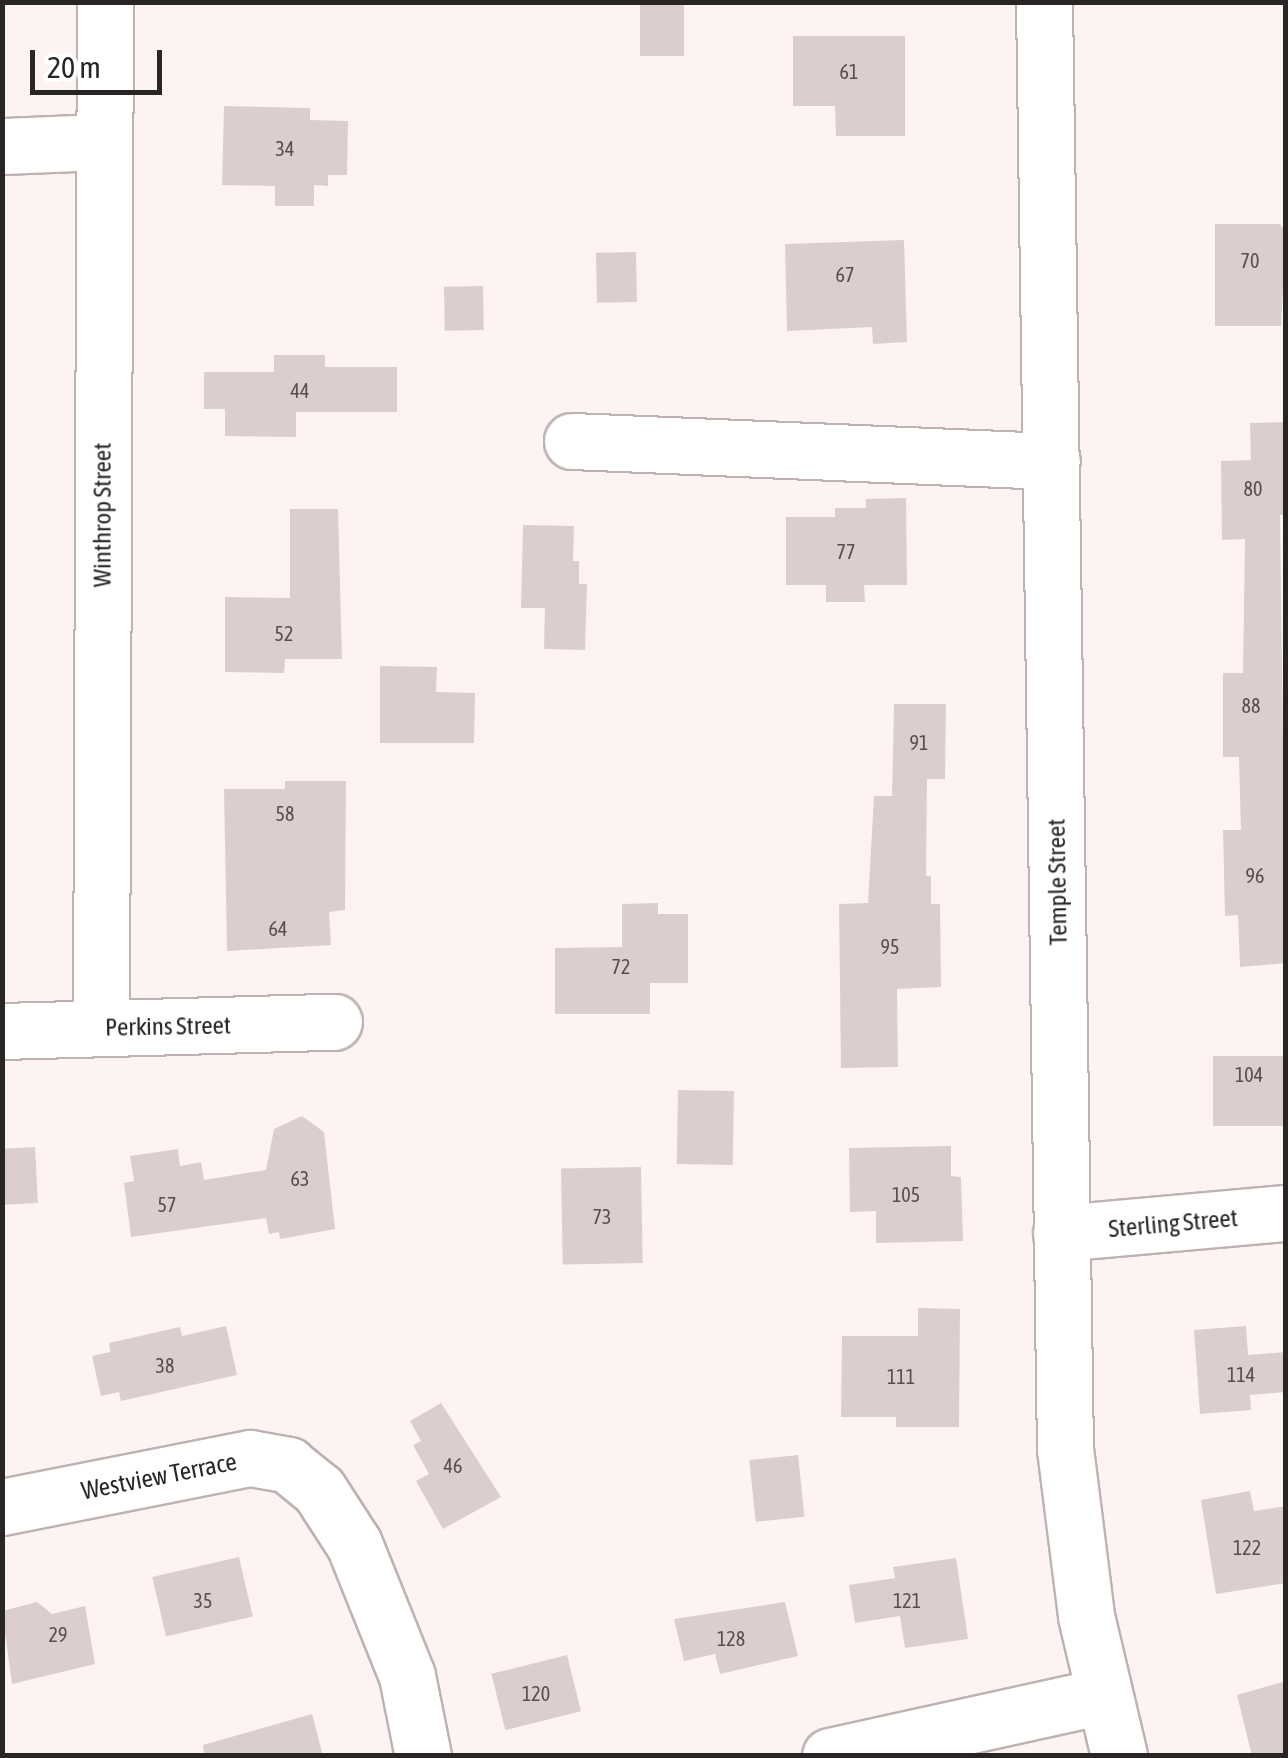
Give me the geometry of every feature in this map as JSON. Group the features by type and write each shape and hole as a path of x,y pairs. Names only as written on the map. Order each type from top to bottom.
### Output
{"street":[{"name":"Winthrop Street","path":"101,1027 105,2"},
{"name":"Temple Street","path":"1044,2 1064,1448 1086,1616 1118,1756"},
{"path":"2,146 104,142"},
{"path":"572,441 1052,460"},
{"name":"Perkins Street","path":"2,1031 334,1022"},
{"name":"Sterling Street","path":"1061,1233 1286,1213"},
{"name":"Westview Terrace","path":"2,1507 250,1458 288,1466 319,1490 354,1544 407,1676 423,1756"},
{"path":"830,1756 1104,1696"}],"building":[{"path":"640,2 684,2 684,56 640,56"},
{"path":"793,36 905,36 905,136 836,136 835,106 793,106"},
{"path":"224,106 310,108 310,120 348,121 347,175 328,175 328,186 314,185 314,206 275,206 275,186 222,185"},
{"path":"1215,224 1280,224 1286,232 1281,326 1215,326"},
{"path":"904,240 907,342 873,344 872,327 787,331 785,244"},
{"path":"636,252 637,302 597,303 596,253"},
{"path":"483,286 484,330 445,331 444,287"},
{"path":"274,355 325,355 325,367 397,367 397,412 296,412 296,437 225,436 225,409 204,409 204,372 274,372"},
{"path":"1286,422 1286,515 1280,515 1286,963 1240,967 1238,915 1225,916 1223,830 1241,830 1239,757 1223,757 1223,673 1243,673 1245,539 1222,540 1221,461 1251,460 1250,423"},
{"path":"906,498 907,585 864,585 865,602 826,602 826,585 786,585 786,517 835,517 835,508 866,508 866,499"},
{"path":"290,509 338,509 342,659 285,659 284,673 225,672 225,597 290,598"},
{"path":"523,525 574,526 573,561 579,561 579,584 587,584 585,650 544,649 545,608 521,608"},
{"path":"380,666 437,667 436,692 475,693 474,743 380,743"},
{"path":"894,704 946,704 945,779 927,779 926,876 931,876 931,904 940,904 941,987 897,989 898,1067 841,1068 839,904 868,903 874,796 892,796"},
{"path":"285,781 346,781 345,910 329,912 331,945 227,951 224,789 285,789"},
{"path":"658,903 658,914 688,914 688,983 650,983 650,1014 555,1014 555,948 622,947 622,904"},
{"path":"1213,1056 1286,1056 1286,1126 1213,1126"},
{"path":"678,1090 734,1091 733,1165 677,1164"},
{"path":"302,1116 324,1132 335,1229 280,1239 279,1232 269,1234 266,1218 131,1237 124,1183 134,1181 130,1156 178,1149 180,1166 201,1162 204,1180 266,1170 274,1129"},
{"path":"951,1146 951,1176 961,1177 963,1241 876,1243 876,1211 850,1212 849,1148"},
{"path":"35,1147 38,1203 5,1205 2,1149"},
{"path":"641,1167 643,1263 563,1264 561,1168"},
{"path":"918,1308 960,1309 959,1427 896,1427 896,1417 841,1417 842,1336 918,1336"},
{"path":"226,1326 237,1375 121,1401 119,1392 101,1396 92,1356 110,1352 109,1343 180,1327 182,1336"},
{"path":"1246,1326 1248,1355 1286,1352 1286,1392 1250,1395 1251,1410 1200,1414 1194,1330"},
{"path":"441,1403 501,1497 443,1529 416,1481 429,1474 413,1445 421,1441 410,1421"},
{"path":"798,1455 804,1517 756,1522 749,1460"},
{"path":"1250,1491 1254,1511 1286,1506 1286,1583 1216,1594 1201,1500"},
{"path":"239,1557 253,1616 166,1636 152,1577"},
{"path":"956,1558 968,1639 905,1648 900,1616 855,1623 849,1585 895,1578 893,1567"},
{"path":"37,1602 52,1614 85,1606 95,1664 12,1684 2,1611"},
{"path":"785,1602 798,1656 720,1674 715,1654 684,1661 674,1619"},
{"path":"567,1655 581,1711 505,1730 491,1674"},
{"path":"1286,1681 1286,1756 1252,1756 1237,1695"},
{"path":"312,1714 323,1756 204,1756 203,1745"}]}
